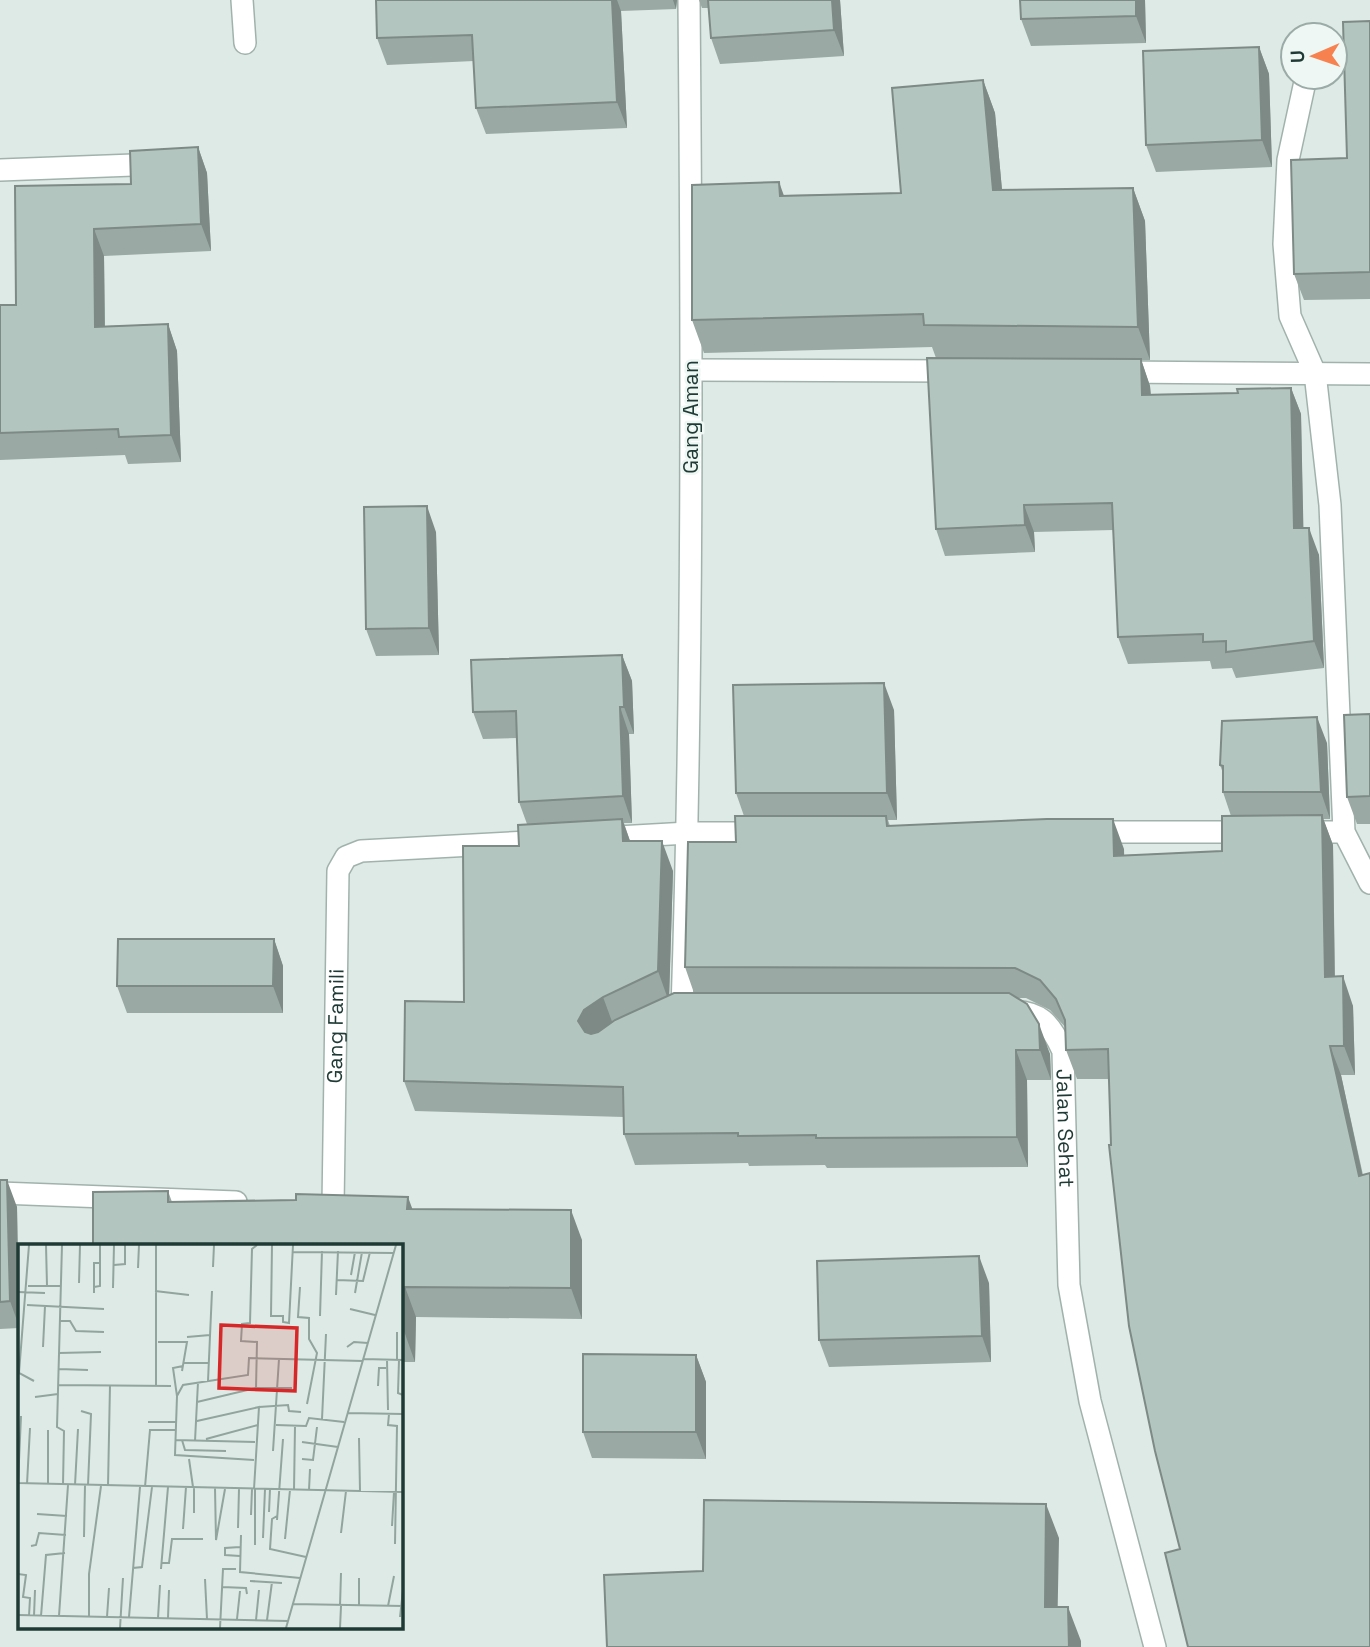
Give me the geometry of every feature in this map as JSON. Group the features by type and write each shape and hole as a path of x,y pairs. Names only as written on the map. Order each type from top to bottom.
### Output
{"street":[{"path":"242,0 245,43"},
{"name":"Gang Aman","path":"688,834 692,370 689,0"},
{"path":"1303,91 1287,160 1284,244 1290,316 1315,373 1330,505 1343,832 1370,883"},
{"path":"0,170 179,163"},
{"path":"692,370 983,372"},
{"path":"1094,372 1370,374"},
{"path":"1066,832 1343,832"},
{"name":"Gang Famili","path":"333,1206 338,871 346,857 361,851 688,834 780,833"},
{"path":"682,1010 688,834"},
{"path":"661,1021 682,1010 709,1010"},
{"name":"Jalan Sehat","path":"981,1011 1022,1010 1038,1015 1056,1035 1063,1051 1069,1285 1090,1401 1155,1647"},
{"path":"0,1193 250,1203"},
{"path":"291,1205 360,1208"}],"building":[{"path":"376,0 612,0 617,102 476,108 472,35 377,38"},
{"path":"708,0 832,0 834,30 711,38"},
{"path":"1020,0 1136,0 1136,16 1021,19"},
{"path":"1370,21 1370,272 1294,274 1291,160 1347,158 1345,91 1349,91 1349,22"},
{"path":"1259,47 1262,140 1146,145 1143,51"},
{"path":"983,80 993,190 1133,188 1138,327 924,325 923,314 692,320 692,185 779,182 780,196 901,193 892,88"},
{"path":"198,147 201,224 94,229 95,327 168,324 171,435 119,437 118,429 0,433 0,305 16,305 15,186 131,184 130,151"},
{"path":"927,358 1141,359 1142,395 1238,393 1237,389 1291,388 1294,528 1309,528 1314,641 1226,652 1226,641 1203,642 1203,634 1118,637 1112,503 1024,505 1025,525 936,529"},
{"path":"427,506 429,628 366,629 364,507"},
{"path":"622,655 624,707 620,707 623,796 519,802 516,711 473,712 471,660"},
{"path":"884,683 887,793 736,793 733,685"},
{"path":"1370,714 1370,796 1347,797 1344,715"},
{"path":"1317,717 1321,792 1223,792 1223,766 1220,765 1222,721"},
{"path":"1322,815 1325,977 1343,976 1344,1046 1330,1046 1359,1176 1370,1173 1370,1647 1188,1647 1165,1553 1180,1549 1155,1451 1129,1326 1109,1145 1108,1049 1066,1050 1065,1020 1056,999 1040,980 1015,968 685,967 688,842 736,842 735,816 886,816 887,826 1113,819 1114,856 1222,851 1222,816"},
{"path":"622,819 623,841 662,841 658,971 603,997 584,1010 578,1021 585,1032 598,1032 615,1020 674,993 1009,993 1027,1004 1039,1024 1040,1050 1016,1050 1017,1137 816,1138 816,1135 738,1136 738,1133 624,1134 623,1087 404,1081 405,1001 464,1002 463,846 519,846 518,825"},
{"path":"118,939 274,939 273,986 117,986"},
{"path":"0,1180 7,1180 10,1301 0,1302"},
{"path":"168,1191 168,1202 296,1200 296,1194 408,1197 407,1209 571,1210 571,1288 405,1287 402,1331 402,1244 93,1244 93,1192"},
{"path":"979,1256 982,1336 819,1340 817,1261"},
{"path":"583,1354 696,1355 696,1432 583,1432"},
{"path":"704,1500 1046,1504 1045,1607 1068,1607 1069,1647 607,1647 604,1575 703,1571"}]}
